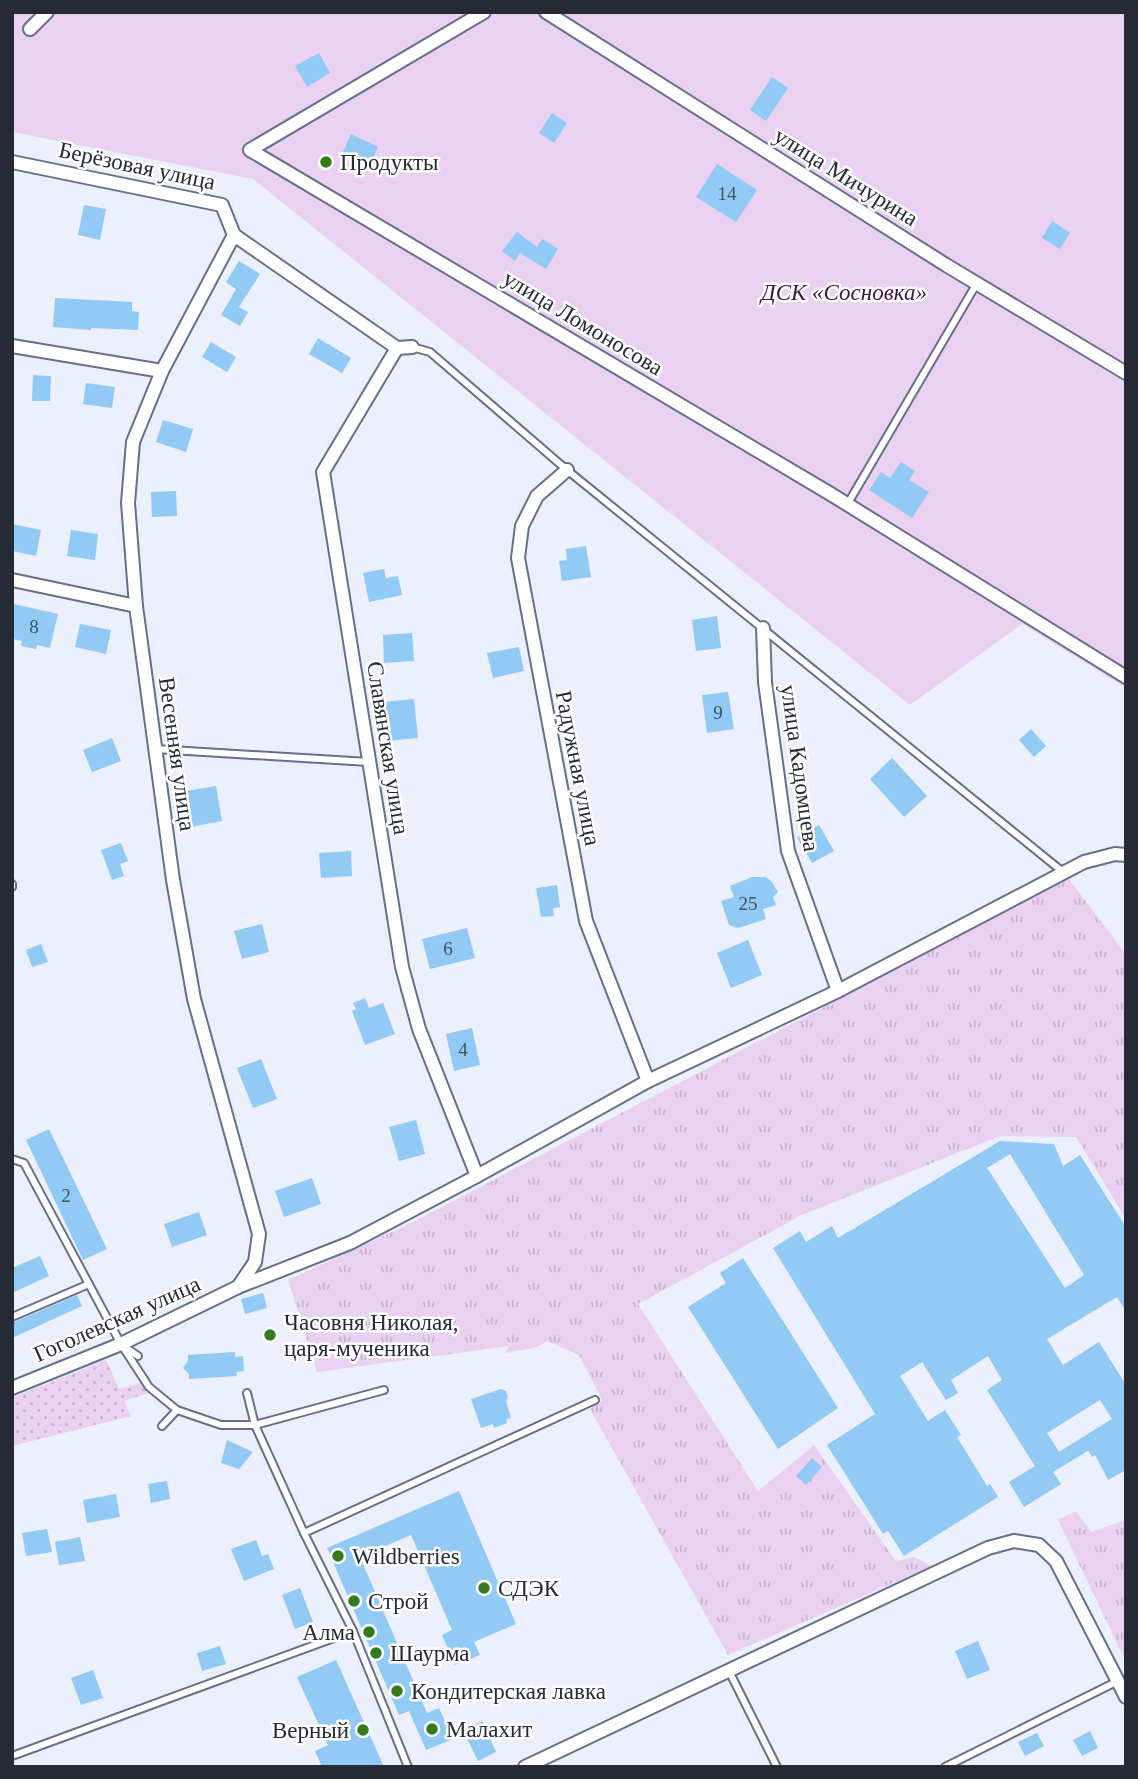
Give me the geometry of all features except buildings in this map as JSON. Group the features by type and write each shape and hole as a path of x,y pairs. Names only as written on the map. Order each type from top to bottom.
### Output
{"street":[{"path":"30,29 47,12"},
{"name":"улица Ломоносова","path":"484,12 250,150 847,505 1126,677"},
{"name":"улица Мичурина","path":"546,12 977,283 1126,373"},
{"name":"Берёзовая улица","path":"12,162 222,205 234,235"},
{"path":"234,235 397,348 412,347"},
{"name":"Весенняя улица","path":"234,235 162,372 134,442 128,503 136,606 155,749 173,880 194,999 259,1234 256,1262 238,1287"},
{"path":"12,345 162,372"},
{"name":"Славянская улица","path":"397,348 324,472 401,967 419,1029 477,1176"},
{"name":"Радужная улица","path":"567,470 537,496 522,526 518,558 586,921 648,1081"},
{"path":"12,580 136,606"},
{"name":"улица Кадомцева","path":"763,628 765,681 788,851 838,991"},
{"name":"Гоголевская улица","path":"12,1388 121,1344 238,1287 268,1281 350,1243 648,1081 838,991 1084,862 1115,854 1126,855"},
{"path":"524,1767 988,1548 1014,1541 1039,1545 1056,1561 1126,1697"}],"lane":[{"path":"847,505 977,283"},
{"path":"412,347 430,352 567,470 1064,873"},
{"path":"155,749 369,762"},
{"path":"12,1159 24,1163 121,1344 149,1387 177,1410 220,1425 255,1424 384,1390"},
{"path":"12,1317 89,1284"},
{"path":"121,1344 138,1356"},
{"path":"247,1393 255,1424 304,1533 353,1631 408,1767"},
{"path":"304,1533 595,1400"},
{"path":"162,1426 177,1410"},
{"path":"12,1756 353,1631"},
{"path":"728,1670 777,1767"},
{"path":"945,1767 1118,1681"}],"green space":[{"name":"ДСК «Сосновка»","path":"12,12 1126,12 1126,688 1022,624 910,705 253,179 12,132"},
{"path":"1069,879 1126,955 1126,1219 1076,1137 1000,1136 802,1215 638,1304 758,1491 814,1445 896,1561 914,1557 932,1566 728,1655 590,1409 602,1400 579,1355 547,1341 533,1348 505,1353 509,1346 317,1372 288,1280 413,1222"},
{"path":"106,1360 119,1389 143,1382 148,1393 124,1401 131,1416 12,1446 12,1398"},
{"path":"1076,1511 1091,1532 1126,1520 1126,1662 1058,1520"}],"place":[{"name":"Продукты","path":"326,162"},
{"name":"Часовня Николая, царя-мученика","path":"270,1335"},
{"name":"Wildberries","path":"338,1556"},
{"name":"СДЭК","path":"484,1588"},
{"name":"Строй","path":"354,1601"},
{"name":"Алма","path":"369,1632"},
{"name":"Шаурма","path":"376,1653"},
{"name":"Кондитерская лавка","path":"397,1691"},
{"name":"Малахит","path":"432,1729"},
{"name":"Верный","path":"363,1730"}]}
